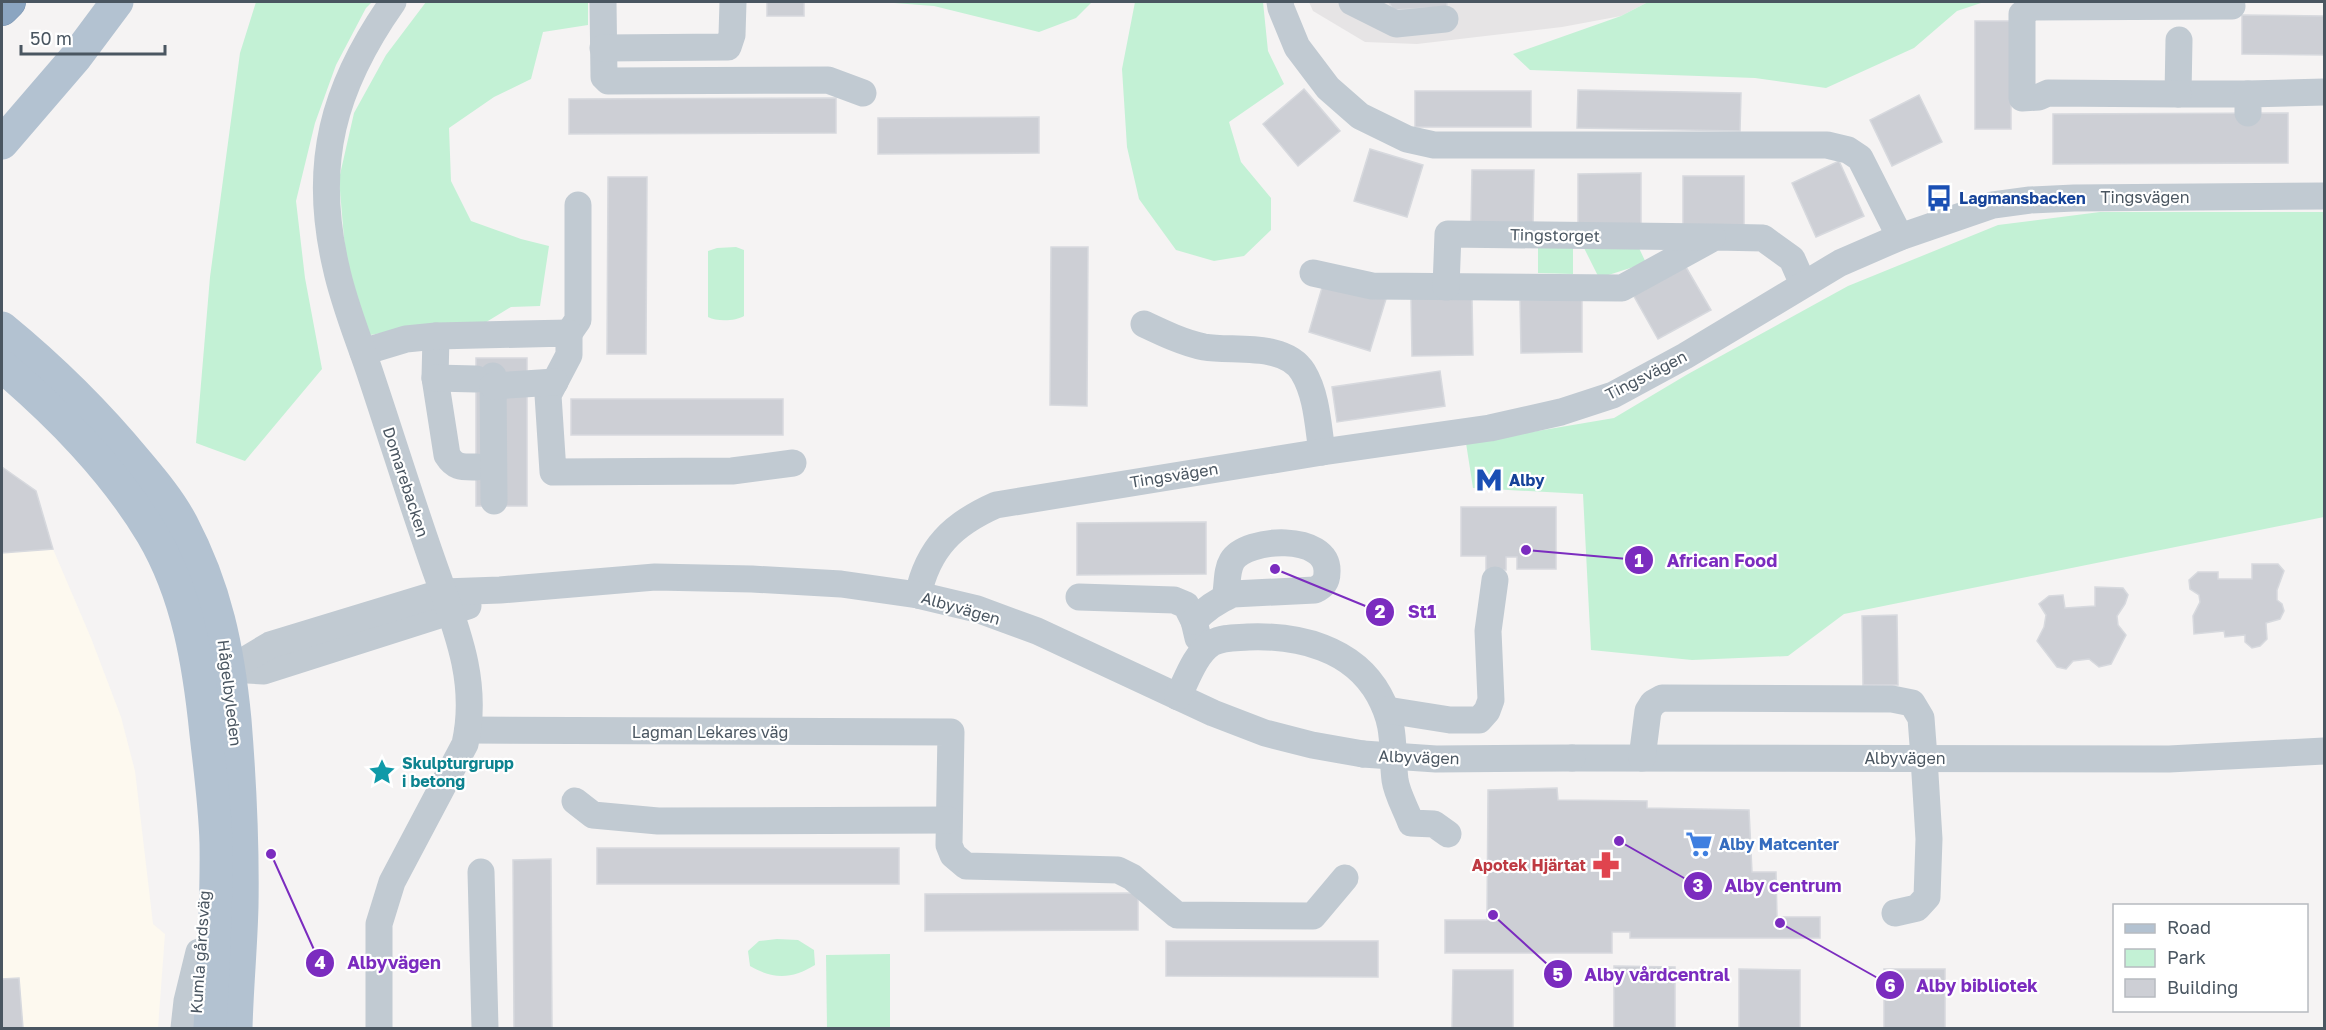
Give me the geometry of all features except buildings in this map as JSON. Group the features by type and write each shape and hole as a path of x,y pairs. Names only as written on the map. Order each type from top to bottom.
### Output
{"highway":[{"path":"2,9 9,2"}],"main road":[{"path":"2,142 75,57 117,2"},
{"name":"Hågelbyleden","path":"2,328 70,387 160,490 181,523 200,562 216,606 215,919 210,1029"},
{"name":"Hågelbyleden","path":"2,366 68,426 106,470 153,535 187,618 215,673 239,758 242,907 236,1029"}],"street":[{"name":"Domarebacken","path":"393,2 376,25 349,75 335,114 327,155 326,206 336,269 448,602"},
{"path":"603,2 604,77 608,81 828,80 863,93"},
{"path":"603,48 728,47 732,35 733,2"},
{"path":"1280,2 1297,47 1328,88 1360,116 1407,139 1434,146 1827,145 1848,150 1860,158 1900,237"},
{"path":"1352,2 1396,24 1445,19"},
{"path":"2232,6 2032,7 2022,14 2022,98 2038,98 2048,93 2178,94 2248,104 2325,92"},
{"path":"2178,94 2179,40"},
{"name":"Tingsvägen","path":"918,595 922,575 951,531 973,515 996,505 1528,420 1613,395 1695,351 1840,263 1900,237 1993,205 2030,200 2325,196"},
{"path":"578,205 578,320 569,333 569,355 548,395 553,472 732,471 793,463"},
{"name":"Tingstorget","path":"1446,287 1448,234 1763,238 1792,259 1803,284"},
{"name":"Tingstorget","path":"1313,273 1372,286 1622,288 1715,237"},
{"path":"1144,324 1203,347 1269,351 1290,360 1302,370 1310,387 1322,452"},
{"path":"363,352 406,339 436,336 569,333"},
{"path":"436,336 435,378 447,455 452,464 458,467 477,468"},
{"path":"435,378 555,382"},
{"path":"487,380 494,501"},
{"name":"Albyvägen","path":"215,673 270,645 500,590 655,577 753,579 841,584 918,595 977,609 1036,631 1178,697 1265,732 1312,745 1363,754 1436,759 2169,759 2325,751"},
{"path":"1387,710 1450,720 1479,720 1487,711 1491,700 1488,631 1495,580"},
{"path":"1080,597 1174,600 1186,605 1194,621 1201,652"},
{"path":"1194,621 1215,602 1225,598"},
{"path":"379,1029 379,924 384,905 392,882 465,744 468,730 469,676 448,602"},
{"path":"1178,697 1201,652 1221,639 1262,637 1294,639 1341,654 1366,676 1379,693 1387,710 1394,735 1395,782 1411,823 1434,824 1448,834"},
{"path":"1642,758 1648,711 1653,703 1662,698 1892,699 1912,703 1921,718 1929,839 1927,897 1917,908 1895,913"},
{"name":"Lagman Lekares väg","path":"468,730 951,732 948,820"},
{"path":"575,801 593,815 658,821 948,820 949,845 953,855 966,866 1118,870 1132,877 1177,915 1313,916 1345,878"},
{"name":"Kumla gårdsväg","path":"194,1029 203,891 216,841"},
{"path":"481,872 485,1029"},
{"path":"184,1029 187,1001 199,952"}],"shaded area":[{"path":"1309,2 1648,2 1621,16 1562,27 1417,44 1365,42 1313,11"},
{"path":"2,467 36,491 53,549 91,638 121,717 135,771 153,924 165,934 158,1028 2,1028"}],"green space":[{"path":"256,2 372,2 366,8 336,65 315,123 296,201 305,278 322,369 245,461 196,443 210,277 240,53"},
{"path":"426,2 588,2 588,25 543,32 531,79 494,97 449,128 451,181 471,221 521,239 549,246 540,306 511,307 483,324 424,325 365,336 345,250 339,179 354,113 386,55"},
{"path":"894,2 1092,2 1076,18 1039,32 934,6"},
{"path":"1135,2 1263,2 1268,51 1284,84 1229,122 1241,162 1271,198 1271,230 1244,256 1214,261 1176,250 1139,199 1127,147 1122,69"},
{"path":"1648,2 1984,2 1957,11 1914,48 1826,88 1755,78 1530,70 1513,54 1621,16"},
{"path":"2100,212 2324,212 2324,517 1844,614 1788,656 1692,660 1591,650 1583,494 1473,488 1466,443 1614,418 1688,374 1848,286 1998,225"},
{"path":"736,247 744,250 744,316 726,320 712,319 708,317 708,251"},
{"path":"1538,247 1573,248 1573,274 1538,273"},
{"path":"1584,248 1639,248 1646,263 1599,278"},
{"path":"798,940 814,950 815,965 799,973 783,976 767,974 750,966 748,951 759,941"},
{"path":"890,954 890,1028 827,1028 826,955"}],"place":[{"name":"Lagmansbacken","path":"1939,198"},
{"name":"Alby","path":"1489,480"},
{"name":"African Food","path":"1526,550"},
{"name":"St1","path":"1275,569"},
{"name":"Skulpturgrupp i betong","path":"382,772"},
{"name":"Alby centrum","path":"1619,841"},
{"name":"Alby Matcenter","path":"1699,844"},
{"name":"Albyvägen","path":"271,854"},
{"name":"Apotek Hjärtat","path":"1606,865"},
{"name":"Alby vårdcentral","path":"1493,915"},
{"name":"Alby bibliotek","path":"1780,923"}]}
